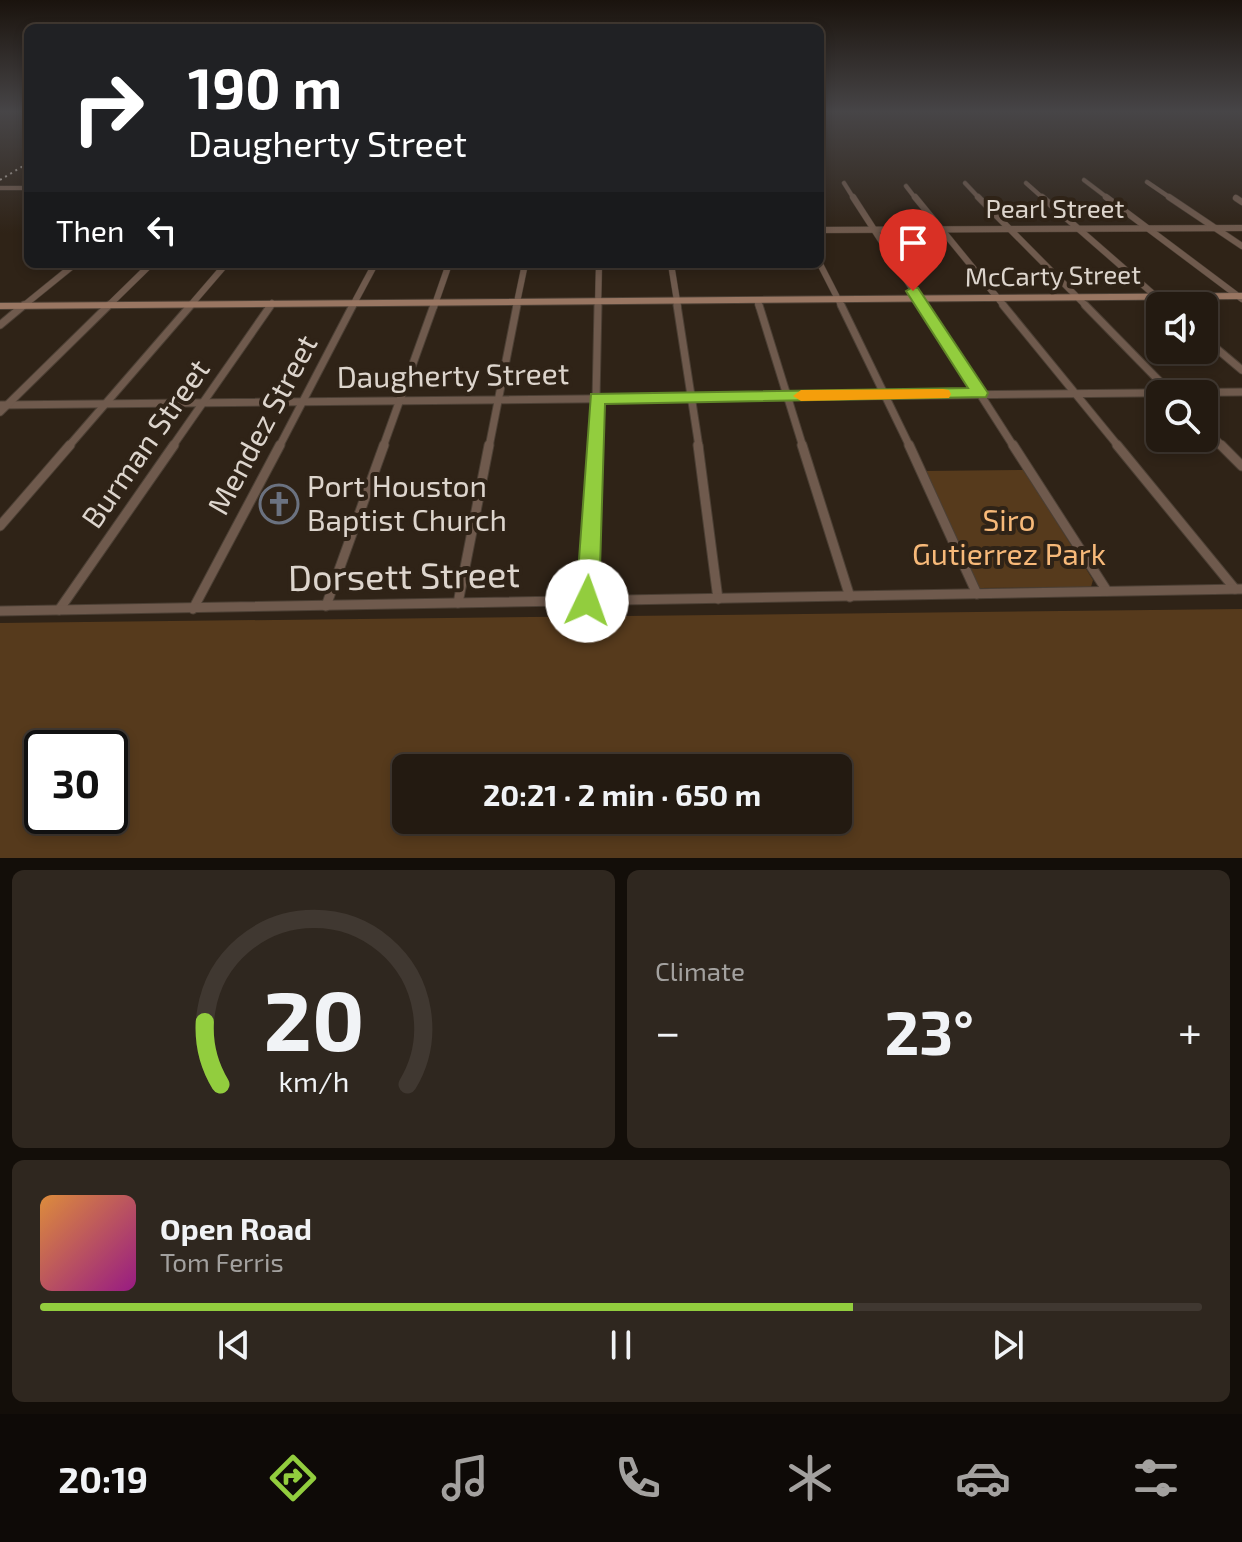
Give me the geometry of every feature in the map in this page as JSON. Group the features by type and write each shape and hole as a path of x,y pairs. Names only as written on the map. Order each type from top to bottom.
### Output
{"main road":[{"name":"McCarty Street","path":"0,306 1146,296"},
{"name":"McCarty Street","path":"1218,297 1241,297"}],"street":[{"path":"1084,180 1241,297"},
{"path":"1147,182 1242,246"},
{"path":"844,183 1107,591"},
{"path":"965,183 1158,380"},
{"path":"1026,183 1151,292"},
{"path":"906,186 1238,589"},
{"path":"0,188 24,188"},
{"path":"1236,198 1242,202"},
{"name":"Pearl Street","path":"824,230 1242,228"},
{"path":"0,325 70,268"},
{"path":"0,412 147,268"},
{"path":"0,526 222,268"},
{"name":"Mendez Street","path":"193,609 373,268"},
{"path":"326,606 448,268"},
{"path":"458,603 524,268"},
{"path":"587,601 597,398 599,268"},
{"path":"672,268 718,599"},
{"path":"822,268 886,395 977,594"},
{"path":"757,300 850,597"},
{"name":"Burman Street","path":"59,610 272,303"},
{"path":"1218,350 1242,370"},
{"name":"Daugherty Street","path":"1218,392 1242,392"},
{"name":"Daugherty Street","path":"4,405 1146,393"},
{"path":"1218,441 1242,466"},
{"name":"Dorsett Street","path":"0,611 1238,589"}],"green space":[{"name":"Siro Gutierrez Park","path":"1024,470 1093,580 1091,587 979,588 923,471"},
{"path":"1242,609 1242,858 0,858 0,623"}],"railway":[{"path":"0,180 24,165"}],"slow traffic":[{"path":"801,396 943,394"}],"place":[{"name":"Port Houston Baptist Church","path":"279,504"}],"route":[{"path":"587,601 597,398 980,393 913,291"}]}
